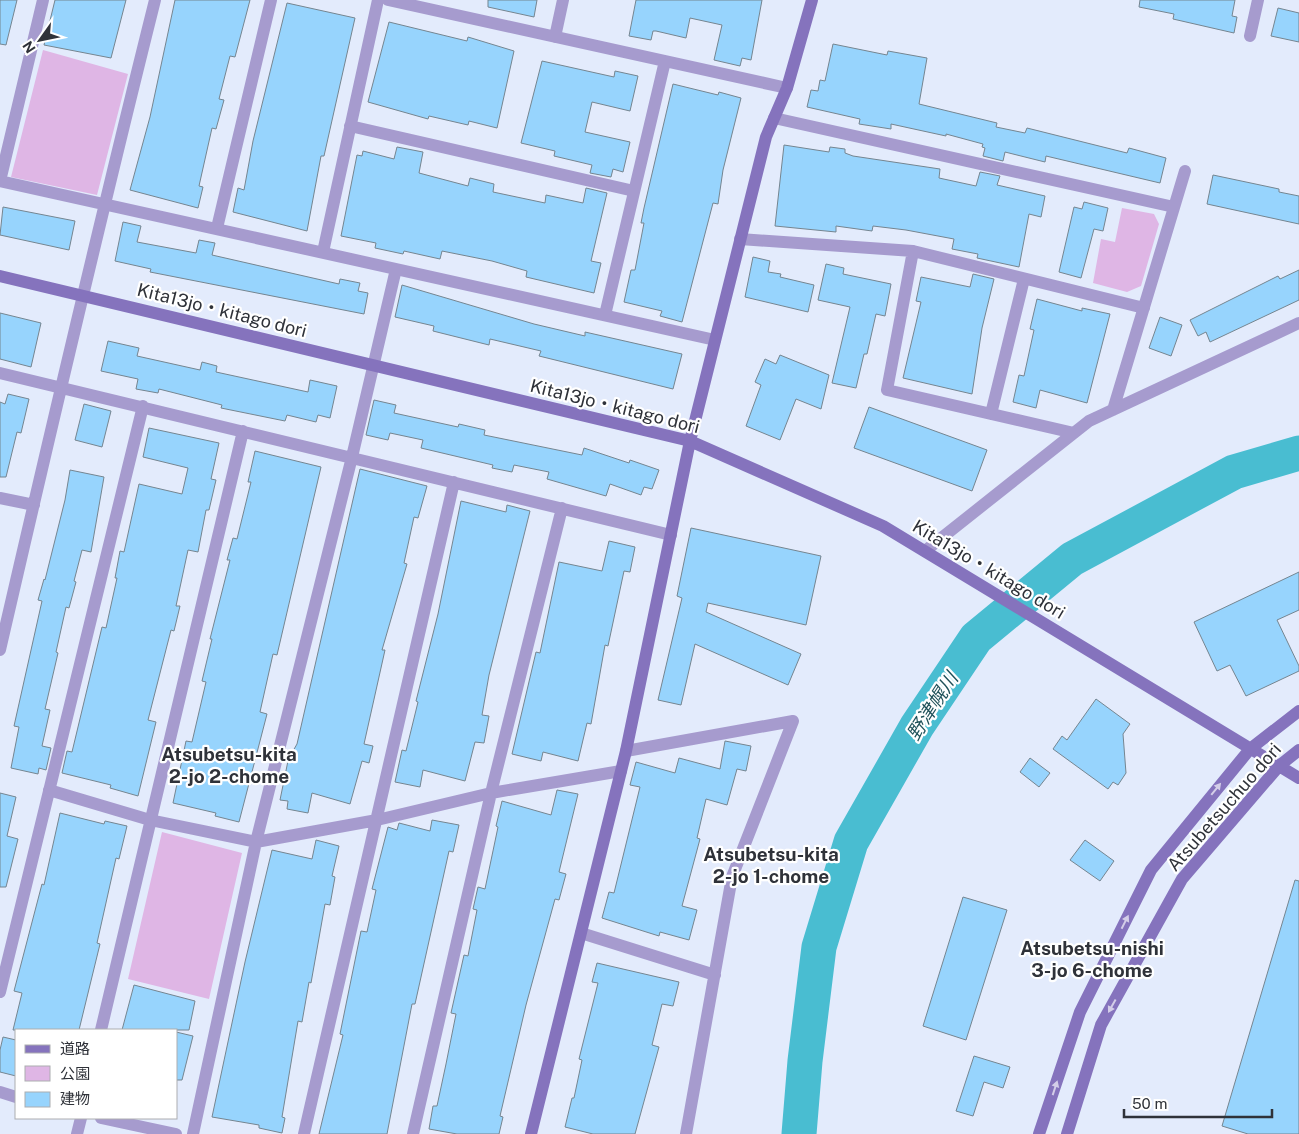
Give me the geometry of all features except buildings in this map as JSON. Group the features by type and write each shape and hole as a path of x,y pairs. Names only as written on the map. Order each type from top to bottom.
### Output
{"street":[{"path":"43,0 0,181 715,340"},
{"path":"0,650 63,386 82,294 155,0"},
{"path":"217,228 270,0"},
{"path":"323,252 378,0"},
{"path":"388,0 426,4 555,37 788,88"},
{"path":"555,37 563,0"},
{"path":"531,1134 626,751 690,440 766,137 788,88 812,0"},
{"path":"1250,36 1258,0"},
{"path":"605,316 665,61"},
{"path":"774,118 1174,207"},
{"path":"350,126 634,191"},
{"path":"1113,410 1185,171"},
{"path":"740,239 913,252 1144,308"},
{"path":"913,252 887,390 1074,433"},
{"path":"193,1134 256,842 352,457 396,269"},
{"name":"Kita13jo・kitago dori","path":"0,276 690,440 883,526 1299,778"},
{"path":"991,414 1024,279"},
{"path":"925,551 1089,420 1299,323"},
{"path":"0,373 63,386 670,535"},
{"path":"0,992 143,406"},
{"path":"101,1029 243,431"},
{"path":"304,1134 454,482"},
{"path":"0,498 34,505"},
{"path":"413,1134 491,793 562,508"},
{"name":"Atsubetsuchuo dori","path":"1039,1134 1080,1012 1151,870 1250,748 1299,712"},
{"path":"626,751 792,721 732,877 686,1134"},
{"name":"Atsubetsuchuo dori","path":"1067,1134 1101,1025 1182,880 1279,766 1299,750"},
{"path":"49,790 150,820 256,842 377,820 491,793 621,771"},
{"path":"581,933 715,975"},
{"path":"0,1092 15,1097"},
{"path":"77,1134 81,1119"},
{"path":"106,1119 176,1134"}],"green space":[{"path":"43,50 128,74 97,195 11,177"},
{"path":"1122,208 1154,214 1159,224 1141,286 1127,292 1093,283 1101,239 1115,242"},
{"path":"162,832 242,853 209,999 128,979"}],"waterway":[{"name":"野津幌川","path":"799,1134 805,1061 819,947 851,842 917,726 976,638 1072,559 1234,472 1299,453"}],"district":[{"name":"Atsubetsu-kita 2-jo 2-chome","path":"229,765"},
{"name":"Atsubetsu-kita 2-jo 1-chome","path":"771,865"},
{"name":"Atsubetsu-nishi 3-jo 6-chome","path":"1092,959"}]}
